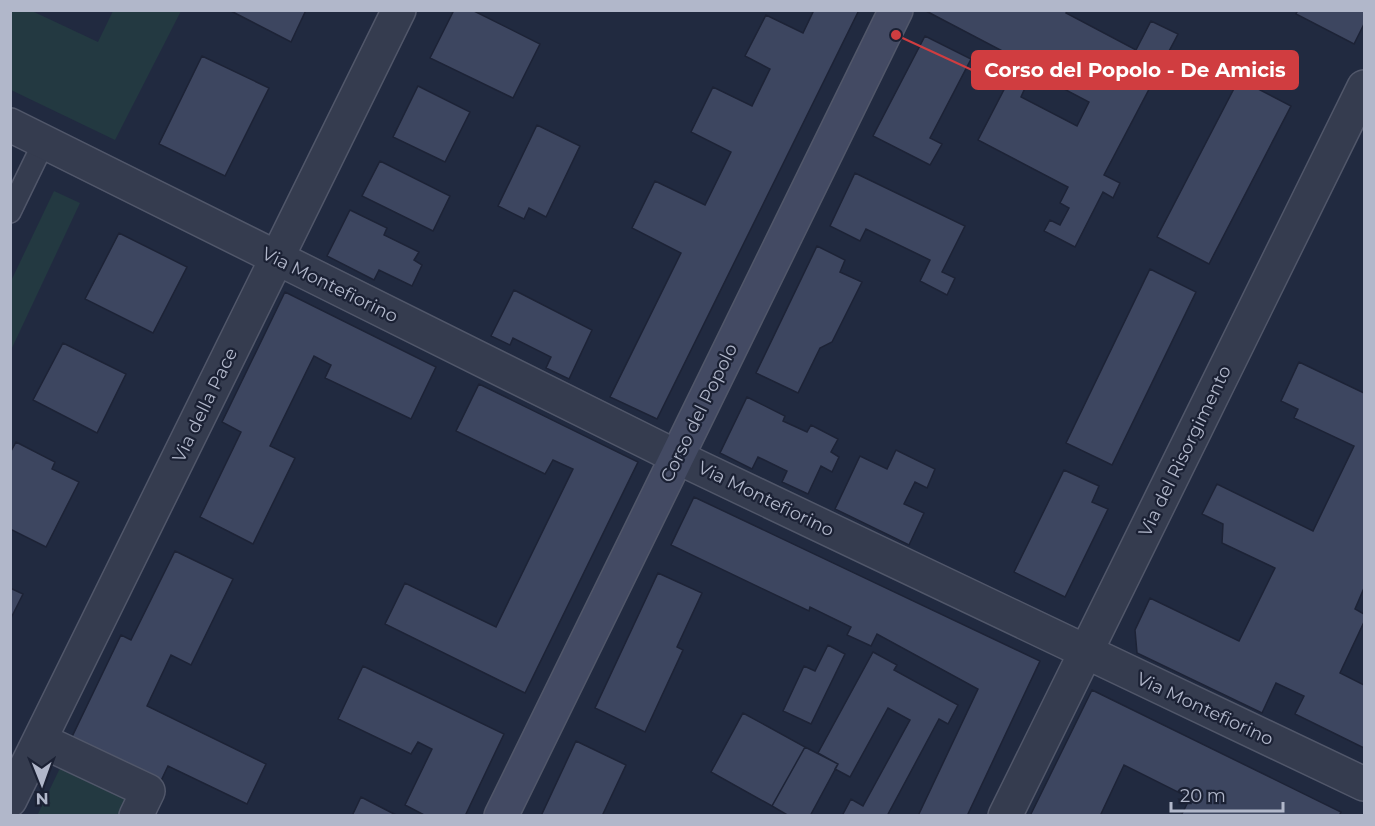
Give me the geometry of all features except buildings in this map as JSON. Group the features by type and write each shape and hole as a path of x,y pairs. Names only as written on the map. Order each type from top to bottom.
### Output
{"street":[{"name":"Via della Pace","path":"10,800 399,10"},
{"name":"Corso del Popolo","path":"501,816 896,10"},
{"name":"Via del Risorgimento","path":"1005,816 1365,87"},
{"name":"Via Montefiorino","path":"10,125 677,457 1365,784"},
{"path":"40,740 148,791 136,816"}],"lane":[{"path":"10,212 44,141"}],"shaded area":[{"path":"10,11 32,11 98,42 113,11 181,11 115,140 11,90"},
{"path":"54,191 80,203 11,350 11,281"},
{"path":"61,766 130,799 122,815 37,816"}],"place":[{"name":"Corso del Popolo - De Amicis","path":"896,35"}]}
